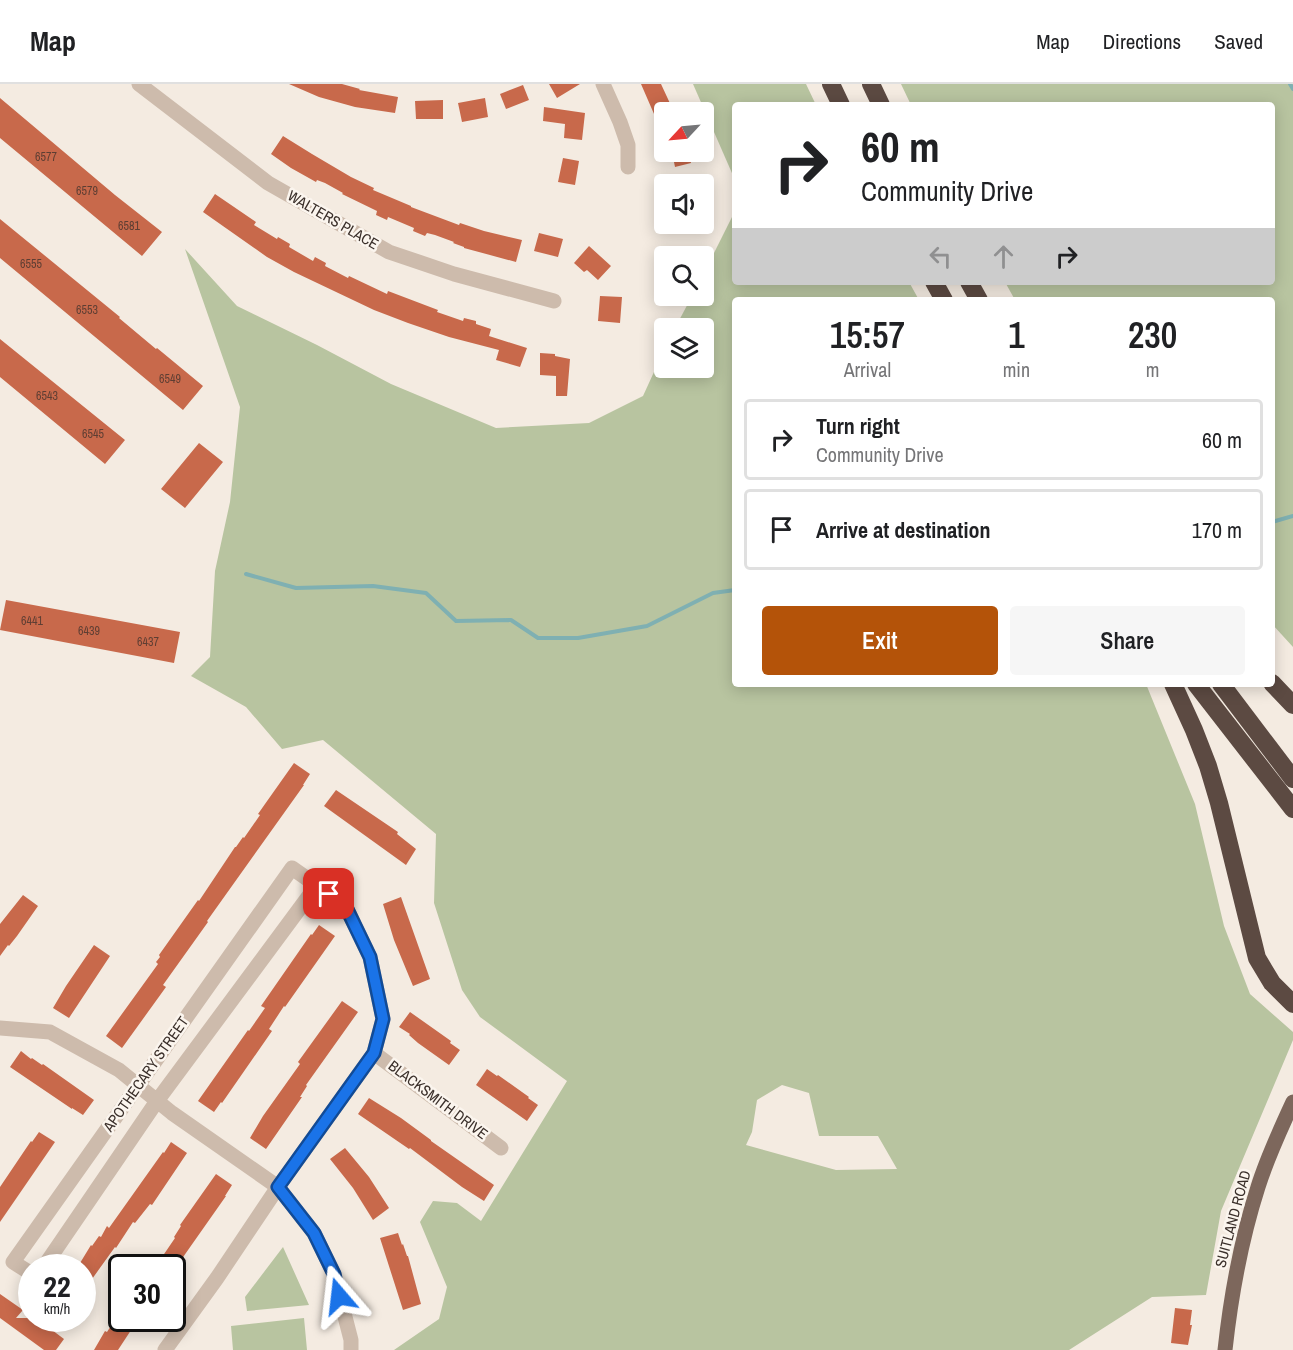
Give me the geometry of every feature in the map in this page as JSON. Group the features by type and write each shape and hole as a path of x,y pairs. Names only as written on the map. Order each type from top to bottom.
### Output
{"highway":[{"path":"831,84 840,102"},
{"path":"871,84 880,102"},
{"path":"1275,686 1293,705"},
{"path":"1174,687 1211,776 1257,958 1272,983 1293,1004"},
{"path":"1198,687 1293,809"},
{"path":"1223,687 1293,779"}],"main road":[{"name":"SUITLAND ROAD","path":"1225,1350 1233,1291 1250,1215 1268,1161 1293,1102"}],"street":[{"name":"WALTERS PLACE","path":"139,84 268,183 389,252 454,274 554,301"},
{"path":"603,84 628,145 628,167"},
{"name":"APOTHECARY STREET","path":"19,1254 292,868 317,885 157,1101 53,1254"},
{"path":"165,1350 374,1053 383,1019 370,957 344,903 317,885"},
{"path":"0,1028 50,1032 119,1070 180,1119 278,1187 314,1233 334,1274 351,1340 351,1350"},
{"name":"BLACKSMITH DRIVE","path":"374,1053 501,1148"}],"green space":[{"path":"693,84 806,84 815,102 732,102 732,173 714,132 714,102 701,102"},
{"path":"901,84 1293,84 1293,647 1275,627 1275,297 1013,297 1007,285 1275,285 1275,102 910,102"},
{"path":"732,217 732,285 911,285 917,297 732,297 732,687 1147,687 1195,804 1224,926 1250,994 1293,1032 1293,1040 1221,1211 1206,1295 1152,1297 1069,1350 394,1350 439,1319 447,1287 420,1222 433,1201 457,1203 481,1221 567,1081 480,1017 462,990 434,903 436,834 323,740 282,749 246,707 191,676 210,657 215,571 230,502 240,407 185,249 237,306 391,384 496,428 589,423 643,396 654,372 654,378 714,378 714,318 680,318 687,306 714,306 714,253","holes":["782,1085 809,1093 819,1136 878,1136 897,1169 836,1170 746,1145 752,1132 757,1100"]},
{"path":"283,1247 309,1305 247,1311 245,1297"},
{"path":"304,1318 307,1350 233,1350 231,1326"}],"building":[{"path":"289,84 342,84 359,90 398,97 395,113 355,107 319,97"},
{"path":"549,84 580,84 557,98"},
{"path":"641,84 661,84 669,102 654,102 654,114"},
{"path":"523,85 529,100 506,109 500,94"},
{"path":"0,98 162,232 142,256 0,138"},
{"path":"485,98 488,117 462,122 458,103"},
{"path":"443,100 443,119 416,119 415,101"},
{"path":"544,107 585,113 582,140 564,138 565,124 543,121"},
{"path":"283,136 351,177 374,188 373,190 411,207 459,225 460,223 522,240 516,262 464,248 435,235 427,233 425,236 413,231 414,228 388,217 387,220 376,215 377,211 325,183 317,180 316,182 271,154"},
{"path":"563,158 579,161 575,185 558,182"},
{"path":"674,162 691,162 691,163 675,167"},
{"path":"215,194 256,222 254,225 290,244 289,247 313,261 315,257 326,263 325,266 348,278 349,276 387,294 388,291 463,321 464,318 476,321 476,324 491,329 489,336 527,348 520,367 496,360 499,350 449,337 374,310 267,257 203,212"},
{"path":"0,219 203,386 183,410 0,258"},
{"path":"539,233 563,239 558,257 534,251"},
{"path":"589,246 611,266 598,280 587,270 584,272 574,263"},
{"path":"600,296 622,297 620,323 598,321"},
{"path":"0,339 125,440 105,464 0,377"},
{"path":"540,353 555,354 555,356 570,359 567,396 556,396 556,376 540,375"},
{"path":"199,443 223,462 185,508 161,489"},
{"path":"6,600 180,632 174,663 0,630"},
{"path":"294,763 310,774 304,785 207,921 163,985 166,987 122,1048 106,1036 158,964 156,962 159,955 235,847 244,838"},
{"path":"336,790 398,832 397,834 416,849 406,865 324,806"},
{"path":"23,895 38,906 0,956 0,924"},
{"path":"401,897 430,979 413,986 394,940 383,904"},
{"path":"319,925 335,936 284,1006 269,1029 272,1031 214,1112 198,1101 265,1008 261,1006"},
{"path":"94,945 110,956 69,1018 53,1008"},
{"path":"342,1001 358,1012 306,1085 300,1097 302,1097 266,1149 250,1138 300,1064 298,1062"},
{"path":"410,1012 460,1050 449,1065 399,1027"},
{"path":"21,1051 94,1100 83,1115 10,1067"},
{"path":"487,1069 538,1105 527,1121 476,1085"},
{"path":"369,1098 401,1118 494,1185 484,1201 358,1114"},
{"path":"39,1132 55,1142 0,1222 0,1187"},
{"path":"171,1142 187,1153 152,1205 150,1204 135,1223 133,1222 96,1273 96,1254 86,1254 99,1236 101,1237 107,1226 109,1228"},
{"path":"345,1148 369,1177 389,1208 373,1220 353,1188 330,1159"},
{"path":"216,1174 232,1185 185,1254 164,1254 175,1238 180,1225"},
{"path":"398,1233 408,1256 421,1304 403,1310 380,1238"},
{"path":"0,1294 18,1307 16,1318 18,1318 18,1331 0,1318"},
{"path":"1175,1308 1192,1310 1188,1345 1171,1343"},
{"path":"105,1331 130,1332 118,1350 94,1350"},
{"path":"19,1332 55,1332 64,1339 56,1350 44,1350"}],"waterway":[{"path":"1290,84 1293,89"},
{"path":"1275,521 1293,516"},
{"path":"246,574 296,588 373,586 426,593 456,621 511,620 538,638 578,638 647,626 713,593 732,590"}],"route":[{"path":"329,894 344,903 370,957 383,1019 374,1053 278,1187 314,1233 334,1274 339,1296"}]}
